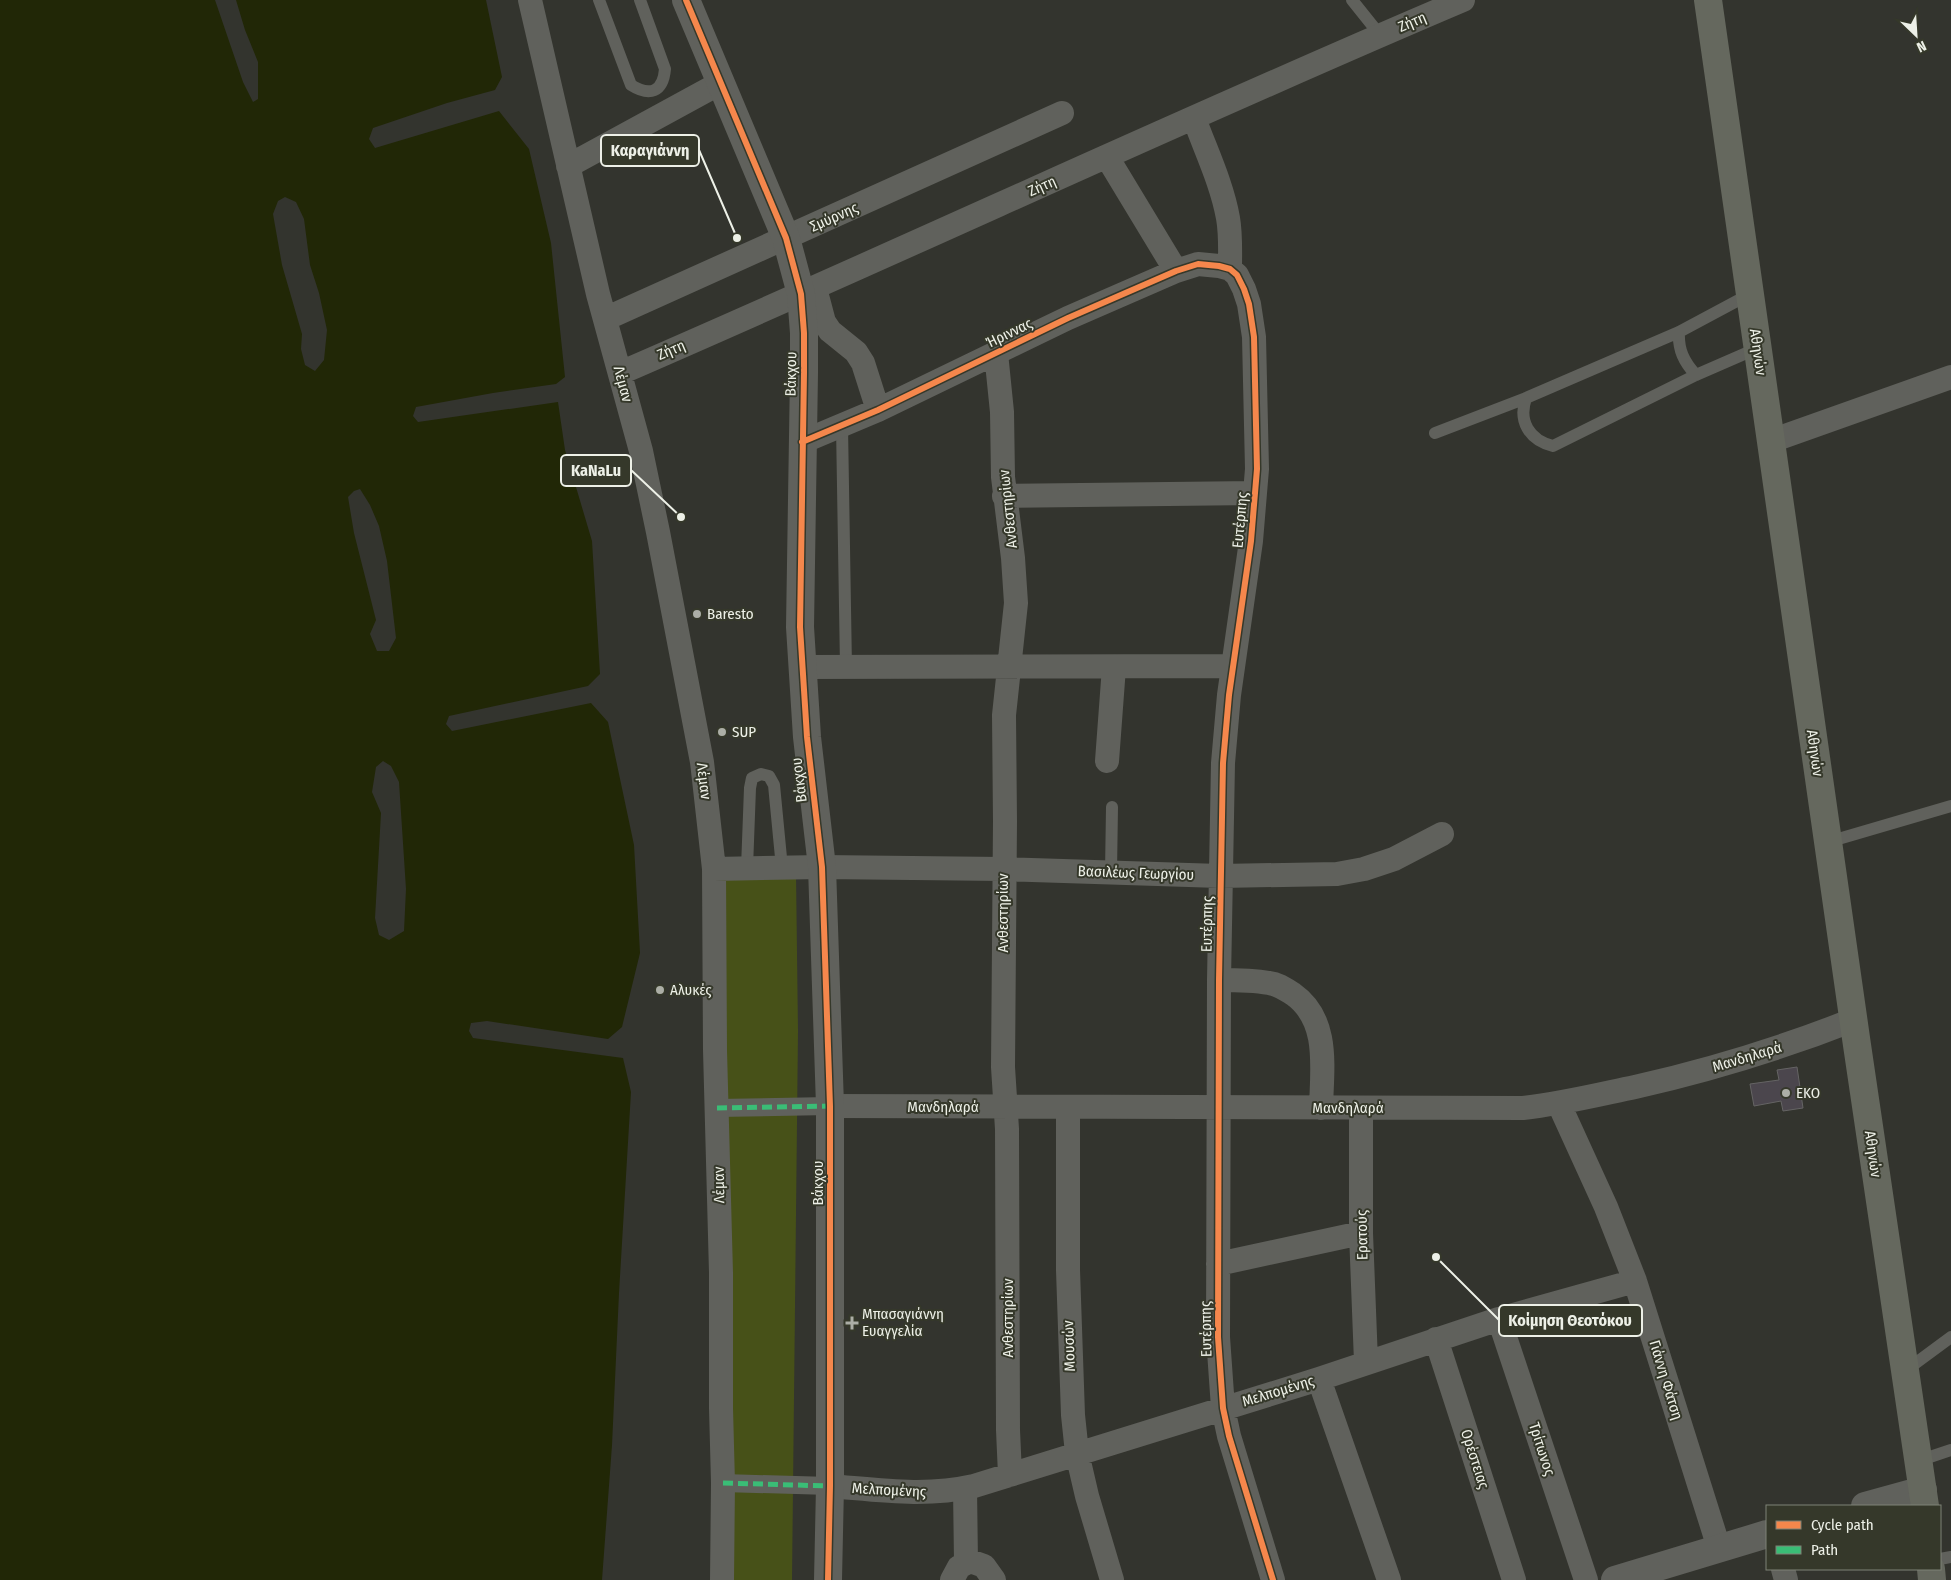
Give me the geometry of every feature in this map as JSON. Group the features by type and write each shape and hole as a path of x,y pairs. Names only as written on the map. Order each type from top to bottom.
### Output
{"main road":[{"name":"Αθηνών","path":"1708,0 1853,1020 1924,1498"}],"street":[{"name":"Λέμαν","path":"530,0 605,319 641,451 702,762 714,869 715,1050 723,1484 722,1580"},
{"name":"Βάκχου","path":"686,0 808,291 804,333 800,627 807,737 822,867 830,1106 830,1486 828,1580"},
{"name":"Ζήτη","path":"620,372 808,291 1380,35 1463,0"},
{"path":"568,166 722,82"},
{"name":"Σμύρνης","path":"605,319 1062,113"},
{"path":"1194,118 1223,197 1230,238 1230,269"},
{"path":"1107,157 1176,271"},
{"name":"Ήριννας","path":"802,442 878,410 1068,318 1176,271 1206,264 1230,269"},
{"name":"Ευτέρπης","path":"1230,269 1237,275 1244,289 1249,304 1254,337 1257,469 1248,568 1233,666 1223,763 1219,980 1219,1359 1223,1408 1237,1464 1273,1580"},
{"path":"808,291 830,331 856,352 862,363 878,410"},
{"name":"Ανθεστηρίων","path":"996,353 1000,389 1004,496 1013,558 1016,603 1004,714 1005,821 1002,1067 1006,1107 1008,1179 1008,1430 1010,1475"},
{"path":"1771,441 1951,377"},
{"path":"1004,496 1255,493"},
{"path":"803,667 1233,666"},
{"path":"1107,761 1114,667"},
{"name":"Βασιλέως Γεωργίου","path":"714,869 822,867 1003,869 1220,876 1348,873 1394,859 1442,834"},
{"path":"1219,980 1248,980 1270,983 1282,987 1304,1004 1311,1013 1319,1030 1322,1049 1321,1108"},
{"name":"Μανδηλαρά","path":"830,1106 1514,1108 1559,1104 1696,1073 1806,1039 1853,1020"},
{"name":"Γιάννη Φάτση","path":"1559,1104 1606,1207 1635,1281 1718,1548"},
{"path":"717,1108 830,1106"},
{"name":"Μουσών","path":"1068,1108 1069,1354 1077,1453 1087,1496 1112,1580"},
{"name":"Ερατούς","path":"1361,1108 1361,1233 1366,1362"},
{"path":"1218,1264 1361,1233"},
{"name":"Μελπομένης","path":"830,1486 920,1493 965,1488 1319,1379 1498,1319 1635,1281"},
{"name":"Τρίτωνος","path":"1498,1319 1586,1580"},
{"name":"Ορέστειας","path":"1436,1339 1514,1580"},
{"path":"1319,1379 1389,1580"},
{"path":"723,1484 830,1486"},
{"path":"965,1488 966,1562"},
{"path":"1872,1505 1924,1498"},
{"path":"1618,1580 1766,1534"},
{"path":"952,1580 959,1567 966,1562 973,1561 984,1566 991,1573 994,1580"}],"lane":[{"path":"599,0 631,85 641,92 651,92 659,87 664,80 665,69 640,0"},
{"path":"1352,0 1380,35"},
{"path":"1435,434 1526,398 1680,332 1750,294"},
{"path":"1680,332 1679,340 1682,356 1696,375"},
{"path":"1526,398 1523,414 1528,430 1539,441 1553,446 1696,375 1758,348"},
{"path":"842,426 846,667"},
{"path":"748,868 750,788 752,778 761,774 769,776 774,784 782,868"},
{"path":"1828,842 1951,806"},
{"path":"1111,872 1112,807"},
{"path":"1905,1371 1951,1337"},
{"path":"1918,1461 1951,1450"}],"shaded area":[{"path":"0,0 486,0 502,77 495,90 447,103 373,128 369,139 375,148 499,111 529,149 551,243 565,377 556,384 416,407 413,416 418,422 558,402 565,450 592,541 600,674 588,686 449,716 446,724 452,731 591,703 608,722 634,845 640,953 622,1027 608,1039 487,1021 471,1023 469,1031 473,1038 623,1058 631,1092 612,1445 602,1580 0,1580"},
{"path":"720,873 796,874 798,1031 792,1580 730,1580"}],"pier":[{"path":"215,0 236,0 245,30 258,62 258,99 253,102 243,82"},
{"path":"285,197 296,202 304,219 310,265 319,293 327,330 324,360 315,371 305,365 301,349 302,334 282,265 273,214 278,201"},
{"path":"360,489 370,505 379,526 387,561 396,638 389,651 377,651 370,634 376,620 354,533 348,497 354,491"},
{"path":"383,761 391,766 399,782 406,889 404,931 389,940 379,935 375,918 381,813 372,792 376,767"}],"building":[{"path":"1797,1067 1803,1108 1783,1111 1781,1101 1754,1106 1750,1084 1779,1080 1777,1070"}],"marked path":[{"path":"717,1108 830,1106"},
{"path":"723,1483 830,1486"}],"cycle path":[{"path":"686,0 786,238 801,294 804,333 804,373 800,627 807,737 822,867 830,1106 830,1486 828,1580"},
{"path":"802,442 878,410 1068,318 1176,271 1198,264 1219,266 1230,269 1237,275 1244,289 1249,304 1254,337 1257,469 1251,541 1229,695 1223,763 1219,980 1218,1337 1223,1408 1229,1436 1273,1580"}],"place":[{"name":"Καραγιάννη","path":"737,238"},
{"name":"KaNaLu","path":"681,517"},
{"name":"Baresto","path":"697,614"},
{"name":"SUP","path":"722,732"},
{"name":"Αλυκές","path":"660,990"},
{"name":"EKO","path":"1786,1093"},
{"name":"Κοίμηση Θεοτόκου","path":"1436,1257"},
{"name":"Μπασαγιάννη Ευαγγελία","path":"852,1323"}]}
